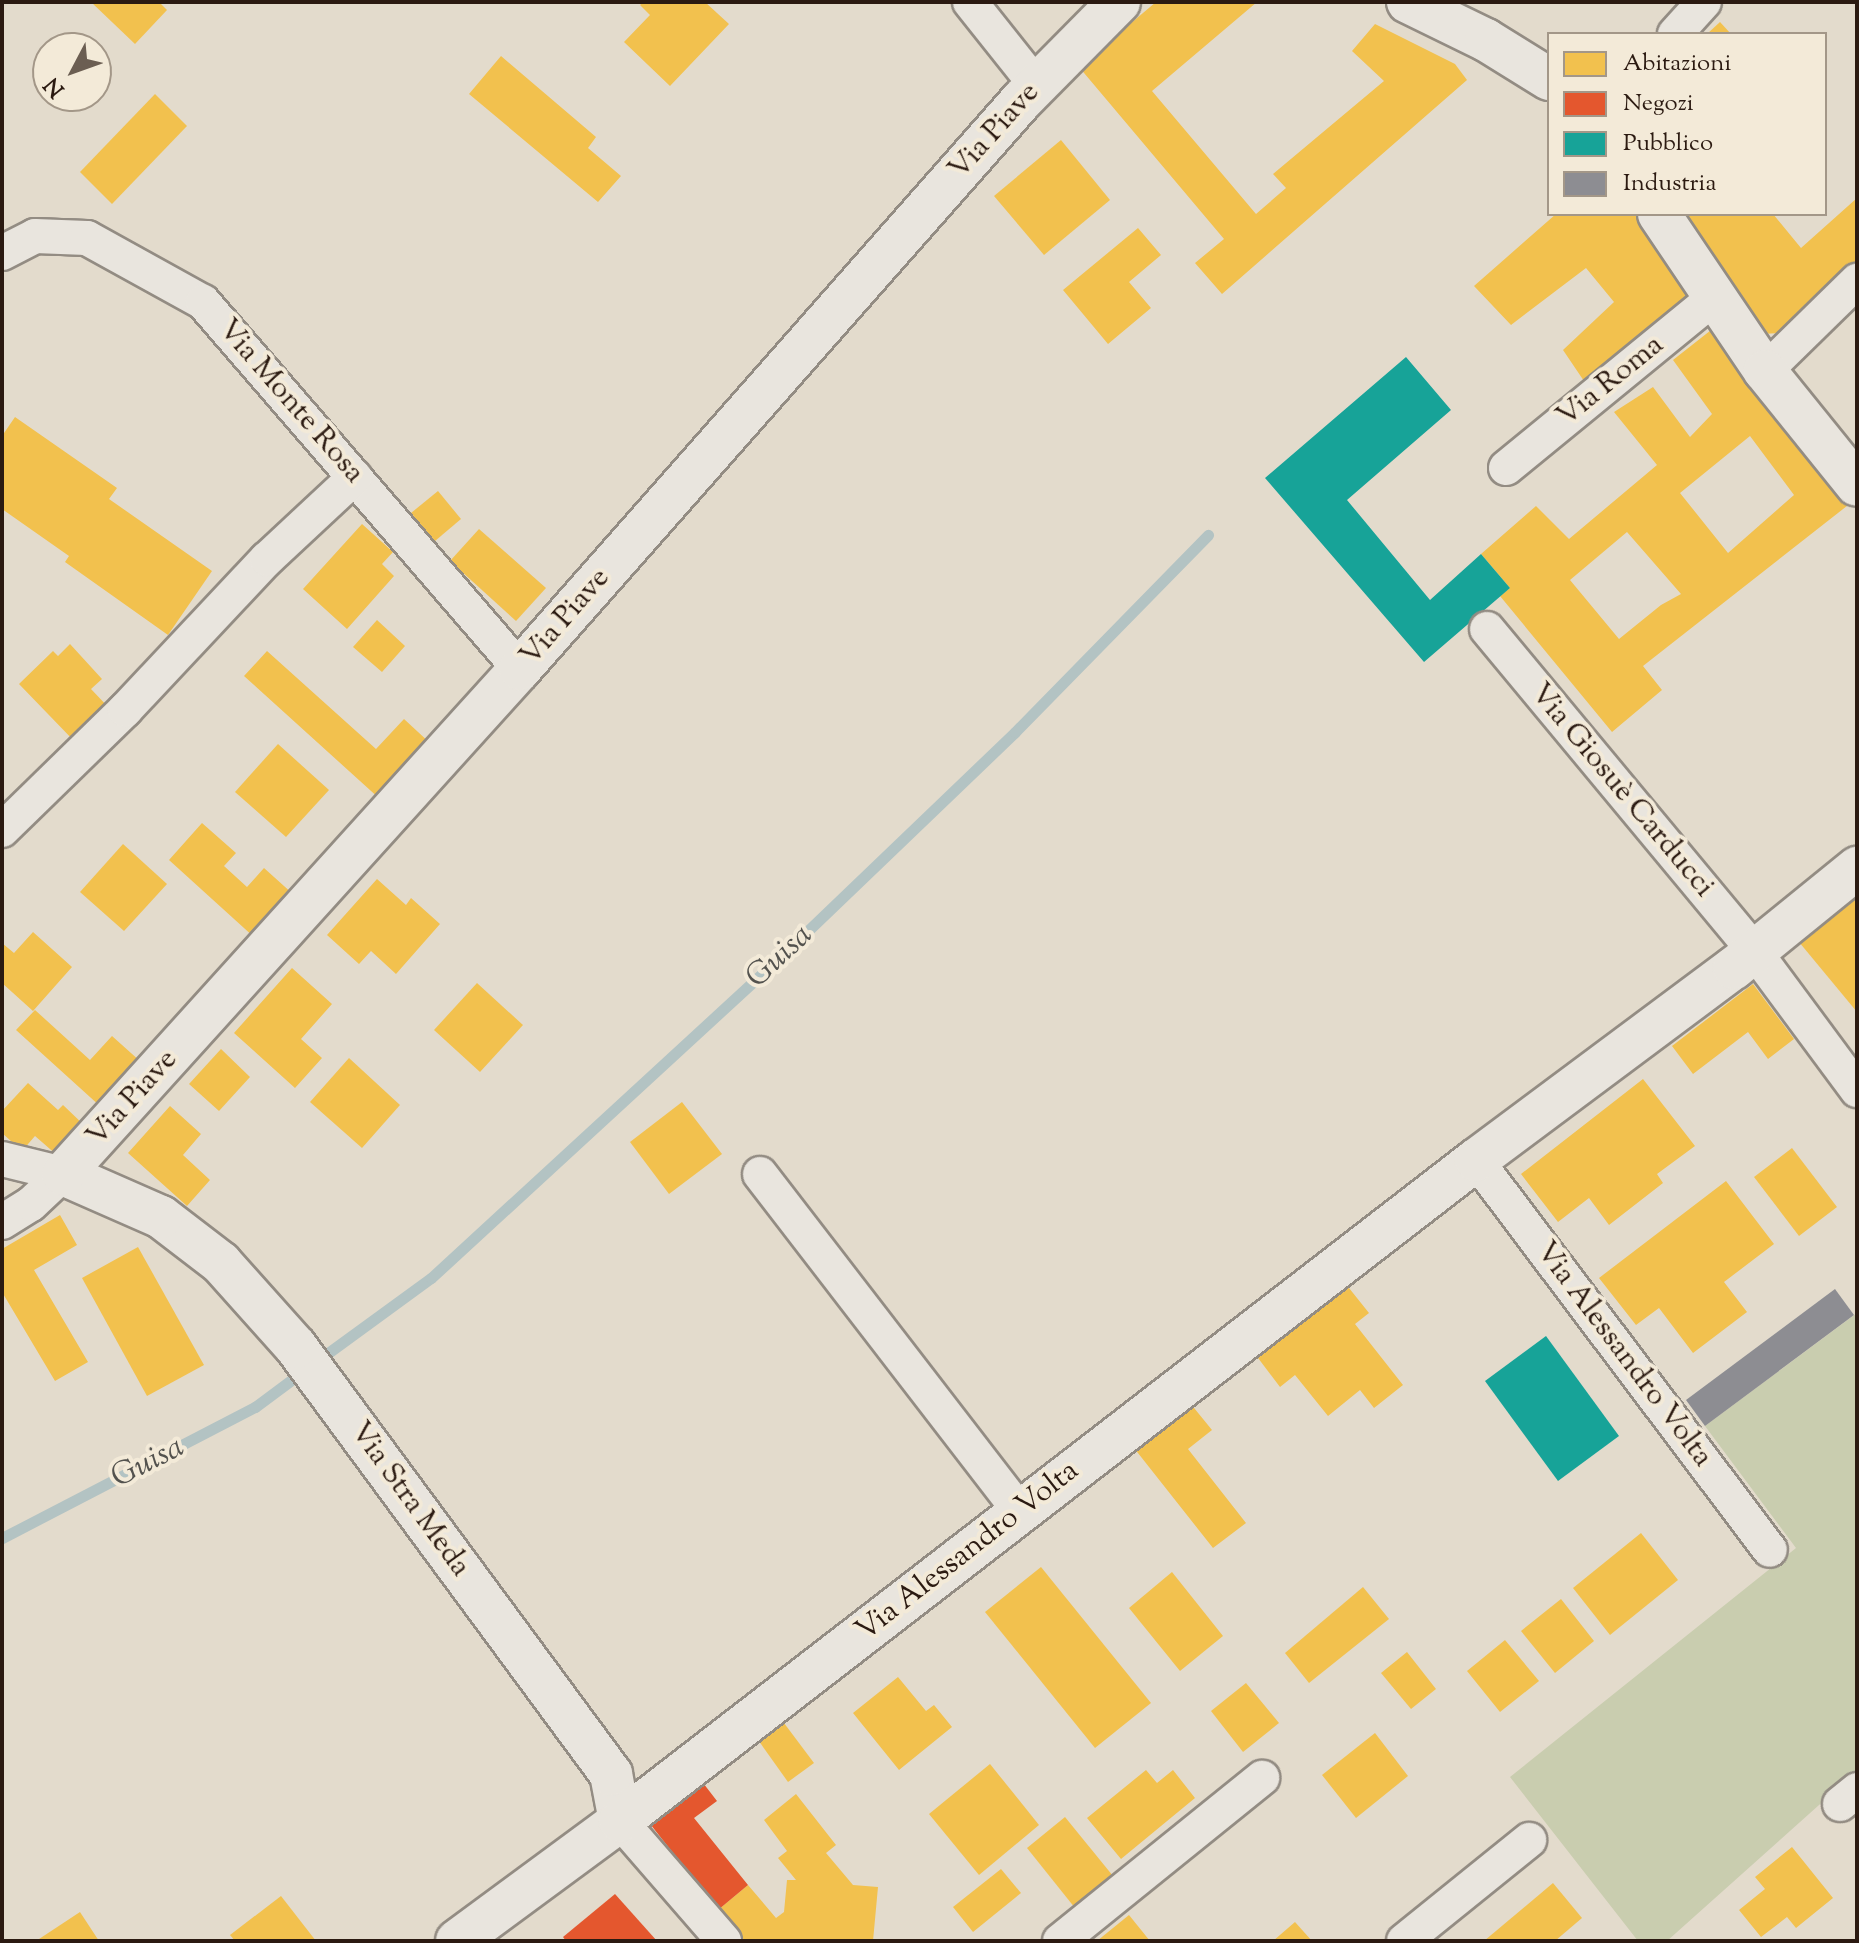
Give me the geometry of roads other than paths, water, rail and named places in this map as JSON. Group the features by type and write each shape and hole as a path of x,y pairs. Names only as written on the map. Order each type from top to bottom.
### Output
{"street":[{"path":"970,2 1036,85"},
{"name":"Via Piave","path":"2,1222 31,1204 63,1174 520,669 1036,85 1119,2"},
{"path":"1408,2 1486,40 1547,78"},
{"path":"1677,32 1704,2"},
{"path":"1660,216 1765,371 1857,485"},
{"name":"Via Monte Rosa","path":"2,253 35,236 87,238 203,302 520,669"},
{"path":"1765,371 1857,281"},
{"name":"Via Roma","path":"1506,468 1715,297"},
{"path":"2,830 125,710 267,559 355,477"},
{"name":"Via Giosuè Carducci","path":"1487,629 1755,952 1857,1090"},
{"name":"Via Alessandro Volta","path":"457,1941 620,1821 1476,1160 1755,952 1857,868"},
{"name":"Via Stra Meda","path":"2,1159 63,1174 161,1217 221,1263 296,1347 611,1774 620,1821"},
{"name":"Via Alessandro Volta","path":"1476,1160 1770,1550"},
{"path":"760,1174 1020,1512"},
{"path":"1060,1941 1262,1778"},
{"path":"620,1821 724,1941"},
{"path":"1404,1941 1529,1840"}],"waterway":[{"name":"Guisa","path":"328,1353 431,1278 794,944 1015,732 1208,535"},
{"name":"Guisa","path":"2,1538 255,1407 290,1381"}]}
